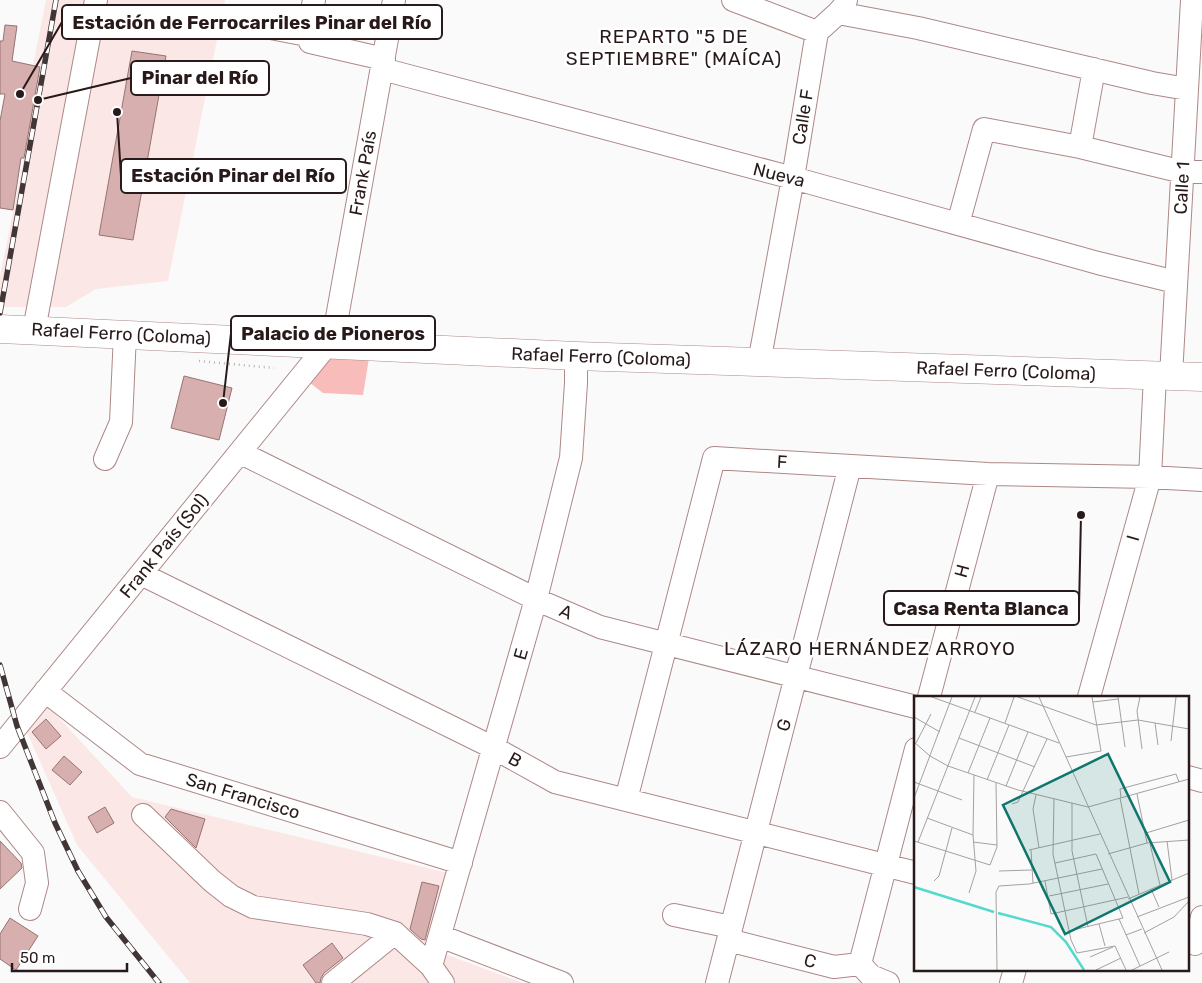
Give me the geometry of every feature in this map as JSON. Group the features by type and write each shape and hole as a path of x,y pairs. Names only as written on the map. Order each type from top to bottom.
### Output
{"main road":[{"name":"Rafael Ferro (Coloma)","path":"0,329 576,356 1202,377"}],"street":[{"path":"34,330 96,0"},
{"path":"229,20 307,35 314,0"},
{"name":"Frank País","path":"327,345 336,324 394,0"},
{"path":"735,0 817,32 842,6 918,28 1152,83 1187,88"},
{"name":"Calle 1","path":"1163,376 1192,172 1187,88 1192,0"},
{"name":"Calle F","path":"759,363 793,178 817,32"},
{"name":"Nueva","path":"307,35 310,42 383,64 1098,263 1176,282"},
{"path":"1080,147 1094,69"},
{"path":"958,224 984,129 1080,147 1192,172"},
{"path":"105,459 121,422 125,334"},
{"name":"Frank País (Sol)","path":"0,747 327,345"},
{"name":"E","path":"438,958 461,863 536,599 571,458 576,356"},
{"name":"I","path":"1089,696 1150,477 1163,376"},
{"name":"A","path":"240,452 536,599 600,627 914,706"},
{"name":"F","path":"626,800 714,458 988,474 1150,477 1202,480"},
{"name":"G","path":"717,983 850,466"},
{"name":"H","path":"929,696 988,474"},
{"name":"B","path":"141,574 494,748 555,782 914,873"},
{"name":"San Francisco","path":"45,692 140,764 461,863"},
{"path":"888,983 871,976 860,964 914,757"},
{"path":"0,812 33,853 37,883 30,909"},
{"path":"144,815 212,881 230,896 253,907 367,924 395,933 438,958 562,983"},
{"name":"C","path":"674,915 834,967 860,964"},
{"path":"1195,944 1202,917"},
{"path":"332,983 395,933"},
{"path":"1012,983 1015,970"}],"shaded area":[{"path":"46,0 225,0 168,281 96,289 66,307 0,307 0,276 40,67 33,65"},
{"path":"335,356 369,358 363,395 323,393 309,382 325,362"},
{"path":"48,706 132,797 448,873 429,948 523,983 190,983 77,845 26,730"}],"building":[{"path":"5,25 17,26 12,61 40,67 24,158 21,158 13,210 0,208 0,121 5,94 0,94 0,41 3,41"},
{"path":"132,51 166,56 133,240 99,235"},
{"path":"184,376 232,388 219,440 171,428"},
{"path":"46,719 61,736 46,749 32,732"},
{"path":"64,756 82,772 70,785 52,770"},
{"path":"105,807 114,823 97,833 88,817"},
{"path":"171,809 205,819 196,848 165,817"},
{"path":"0,841 21,863 22,868 0,889"},
{"path":"422,882 439,886 425,940 421,939 410,929"},
{"path":"10,918 38,936 16,970 0,959 0,934"},
{"path":"332,943 343,958 324,973 320,983 316,983 303,965"}],"railway":[{"path":"0,313 56,0"},
{"path":"0,665 17,726 55,823 78,871 106,917 159,983"}],"place":[{"name":"Estación de Ferrocarriles Pinar del Río","path":"20,94"},
{"name":"Pinar del Río","path":"38,100"},
{"name":"Estación Pinar del Río","path":"117,112"},
{"name":"Palacio de Pioneros","path":"223,403"},
{"name":"Casa Renta Blanca","path":"1081,515"}],"district":[{"name":"REPARTO \"5 DE SEPTIEMBRE\" (MAÍCA)","path":"674,47"},
{"name":"LÁZARO HERNÁNDEZ ARROYO","path":"870,648"}]}
